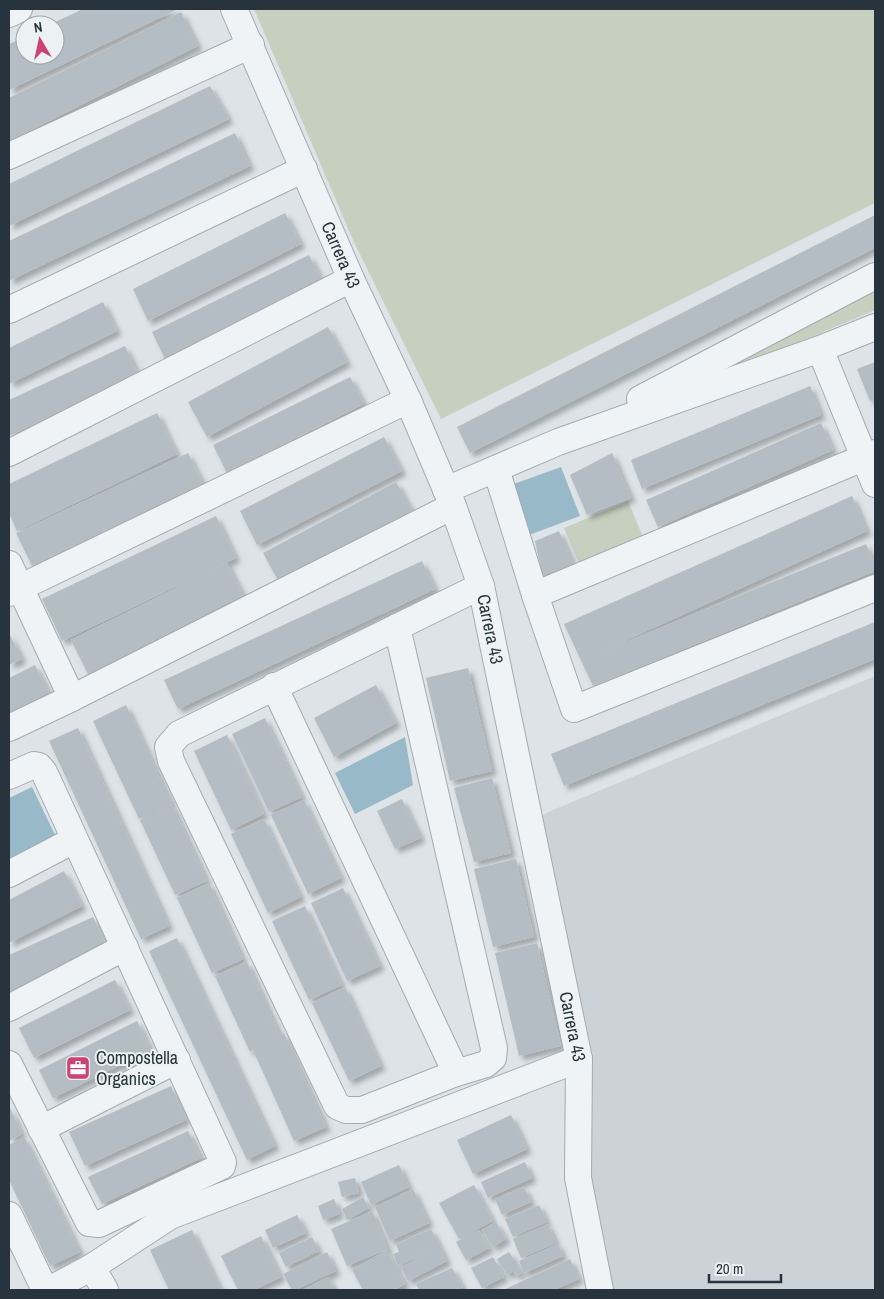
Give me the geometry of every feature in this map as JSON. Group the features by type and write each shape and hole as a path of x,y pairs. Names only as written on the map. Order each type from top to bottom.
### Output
{"street":[{"path":"9,14 19,9"},
{"name":"Carrera 43","path":"234,9 351,280 408,400 449,498 481,586 579,1059 578,1178 600,1290"},
{"path":"9,156 251,45"},
{"path":"9,310 304,169"},
{"path":"558,442 875,276"},
{"path":"9,453 351,280"},
{"path":"9,728 72,698 449,498 496,468 558,442 820,350 875,327"},
{"path":"820,350 870,455 875,484"},
{"path":"14,591 408,400"},
{"path":"535,595 870,455"},
{"path":"496,468 535,595 574,709 875,588"},
{"path":"9,564 14,591 72,698"},
{"path":"397,627 494,1048 493,1058 486,1064 456,1073 362,1110 346,1110 337,1106 171,761 168,747 179,734 274,686 481,586"},
{"path":"274,686 456,1073"},
{"path":"9,776 34,766 39,766 44,772 177,1060 223,1162 222,1166 99,1224 89,1223 9,1064"},
{"path":"9,874 74,840"},
{"path":"9,1008 125,947"},
{"path":"49,1290 92,1267 170,1216 579,1059"},
{"path":"42,1129 177,1060"},
{"path":"9,1216 45,1290"},
{"path":"92,1267 105,1290"}],"shaded area":[{"path":"875,676 875,1290 609,1290 566,1054 519,827 553,810"}],"green space":[{"path":"254,9 875,9 875,203 441,419 353,240"},
{"path":"875,289 875,310 667,398"},
{"path":"628,501 645,542 581,568 564,528"}],"water":[{"path":"561,467 580,516 529,535 511,485"},
{"path":"405,737 413,785 355,814 335,773"},
{"path":"32,787 56,837 9,859 9,798"}],"building":[{"path":"83,9 178,9 65,63 65,17"},
{"path":"181,12 198,46 9,141 9,98"},
{"path":"15,41 15,65 61,65 9,90 9,44"},
{"path":"210,86 229,119 9,226 9,184"},
{"path":"235,133 250,166 9,281 9,241"},
{"path":"285,213 301,244 148,321 133,289"},
{"path":"875,215 875,248 470,453 457,427"},
{"path":"309,255 323,282 165,359 152,332"},
{"path":"103,302 117,331 9,384 9,348"},
{"path":"328,327 347,362 207,437 188,402"},
{"path":"125,346 139,376 9,436 9,400"},
{"path":"875,362 875,399 870,401 857,369"},
{"path":"350,377 364,404 227,473 213,445"},
{"path":"810,386 821,415 642,489 631,460"},
{"path":"157,413 177,454 17,531 9,513 9,484"},
{"path":"821,423 833,450 658,527 646,500"},
{"path":"384,437 402,471 257,545 240,511"},
{"path":"188,453 204,486 32,566 16,533"},
{"path":"612,453 631,498 587,515 570,475"},
{"path":"396,482 412,511 279,582 263,553"},
{"path":"852,496 867,531 596,654 866,544 875,571 593,686 564,624"},
{"path":"216,516 236,558 62,641 42,599"},
{"path":"559,531 576,570 544,583 535,541"},
{"path":"422,561 435,589 178,709 164,680"},
{"path":"227,563 244,597 88,674 71,640"},
{"path":"875,622 875,659 564,786 551,754"},
{"path":"9,633 22,659 9,665"},
{"path":"35,665 49,693 9,714 9,678"},
{"path":"468,668 492,771 450,781 426,678"},
{"path":"376,685 396,723 334,757 314,718"},
{"path":"126,705 172,804 139,819 93,721"},
{"path":"265,718 302,797 269,812 232,734"},
{"path":"78,728 169,926 141,939 49,741"},
{"path":"227,735 264,814 231,830 194,751"},
{"path":"492,778 511,853 474,862 454,788"},
{"path":"402,799 421,838 395,849 377,811"},
{"path":"304,800 341,878 308,894 271,815"},
{"path":"172,805 207,881 175,895 140,820"},
{"path":"264,819 301,897 268,913 231,834"},
{"path":"516,859 534,937 493,947 474,869"},
{"path":"64,871 82,906 9,943 9,900"},
{"path":"209,883 243,959 212,973 177,898"},
{"path":"343,888 380,966 347,981 311,903"},
{"path":"305,906 342,985 309,1000 272,921"},
{"path":"93,917 108,949 9,994 9,955"},
{"path":"177,938 275,1146 247,1160 149,951"},
{"path":"537,943 561,1046 519,1056 495,953"},
{"path":"247,962 280,1035 284,1033 326,1127 294,1141 253,1050 250,1052 215,976"},
{"path":"115,980 130,1010 34,1058 19,1028"},
{"path":"345,987 381,1066 349,1081 312,1003"},
{"path":"137,1021 151,1050 53,1098 39,1070"},
{"path":"171,1086 186,1120 85,1166 69,1132"},
{"path":"9,1106 22,1134 9,1141"},
{"path":"511,1115 527,1149 473,1174 457,1140"},
{"path":"188,1131 201,1158 102,1204 88,1177"},
{"path":"24,1137 80,1252 50,1266 9,1180 9,1145"},
{"path":"525,1162 532,1178 488,1198 481,1182"},
{"path":"399,1165 409,1187 371,1205 361,1182"},
{"path":"355,1178 359,1193 342,1197 338,1182"},
{"path":"474,1185 493,1221 459,1239 439,1203"},
{"path":"524,1187 531,1202 502,1215 495,1199"},
{"path":"413,1189 429,1223 390,1241 375,1207"},
{"path":"363,1197 369,1208 347,1220 342,1209"},
{"path":"334,1199 340,1214 323,1220 318,1206"},
{"path":"539,1205 547,1222 513,1237 505,1219"},
{"path":"372,1211 388,1249 347,1266 331,1229"},
{"path":"297,1215 306,1233 273,1248 265,1230"},
{"path":"496,1222 506,1239 493,1247 482,1230"},
{"path":"548,1224 556,1243 521,1258 513,1239"},
{"path":"431,1229 447,1261 408,1281 401,1267 435,1250 398,1266 393,1254 399,1252 396,1244"},
{"path":"192,1230 221,1290 169,1290 150,1250"},
{"path":"479,1230 489,1248 466,1260 456,1242"},
{"path":"261,1236 281,1277 254,1290 238,1290 221,1256"},
{"path":"312,1237 319,1251 286,1267 279,1253"},
{"path":"558,1244 563,1256 524,1273 519,1261"},
{"path":"387,1250 405,1284 394,1290 363,1290 352,1270"},
{"path":"327,1252 336,1271 292,1290 283,1274"},
{"path":"509,1252 522,1273 516,1276 513,1271 507,1275 497,1259"},
{"path":"493,1257 504,1277 482,1288 471,1268"},
{"path":"570,1259 579,1279 554,1290 503,1290"},
{"path":"452,1268 463,1287 456,1290 419,1290 416,1284"},
{"path":"328,1277 335,1290 303,1290"}],"place":[{"name":"Compostella Organics","path":"78,1068"}]}
